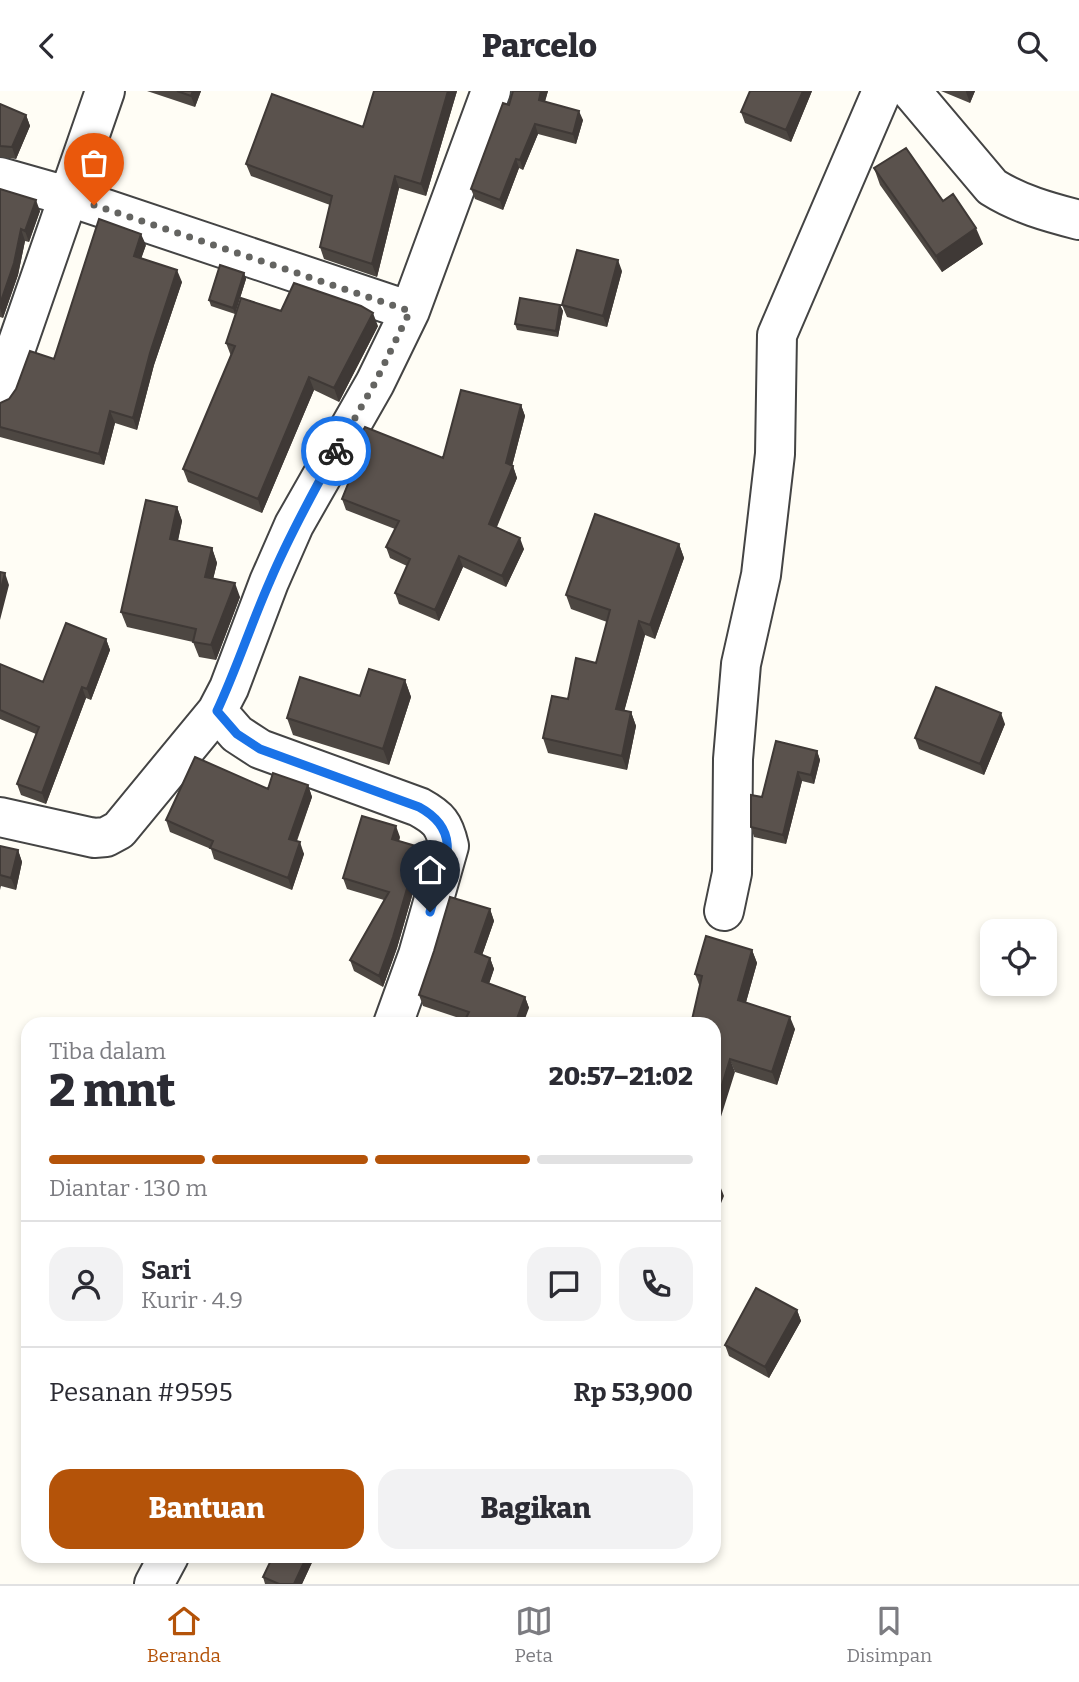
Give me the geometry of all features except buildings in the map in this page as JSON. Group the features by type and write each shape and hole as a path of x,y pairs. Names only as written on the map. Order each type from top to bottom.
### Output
{"street":[{"path":"0,394 104,91"},
{"path":"0,817 94,838 106,837 119,831 217,711 229,688 269,582 295,525 375,383 410,311 491,91"},
{"path":"724,911 733,873 733,758 741,664 761,575 775,454 777,335 882,91"},
{"path":"911,91 992,187 1009,198 1037,209 1079,220"},
{"path":"0,177 67,196 410,311"},
{"path":"217,711 237,734 260,749 419,807 434,815 445,828 449,846 418,955 396,1017"},
{"path":"154,1584 165,1563"}],"way so far":[{"path":"94,205 410,311 375,383 336,451"}],"route":[{"path":"336,451 295,525 269,582 229,688 217,711 237,734 260,749 419,807 434,815 445,828 449,846 430,912"}]}
